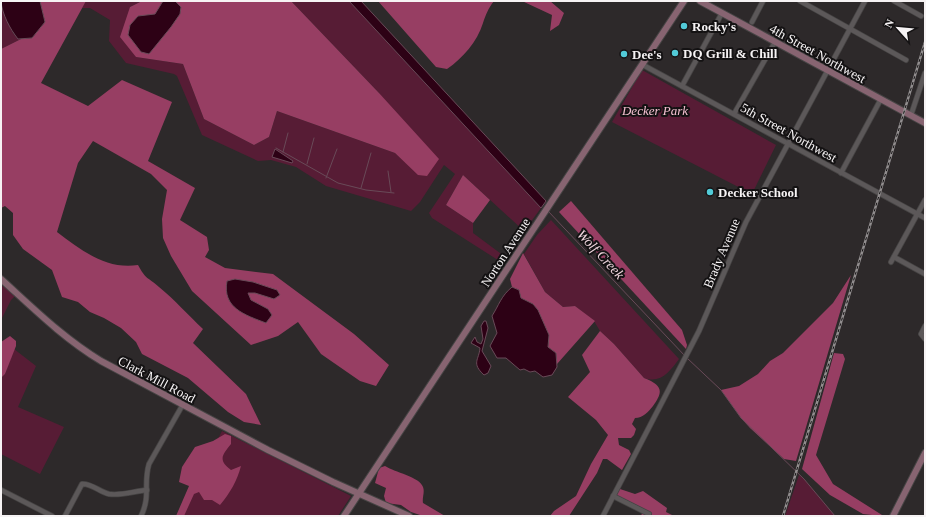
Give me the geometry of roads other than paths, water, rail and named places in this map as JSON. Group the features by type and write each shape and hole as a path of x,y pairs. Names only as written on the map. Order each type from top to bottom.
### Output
{"street":[{"name":"Norton Avenue","path":"344,516 684,1"},
{"name":"4th Street Northwest","path":"700,1 925,123"},
{"path":"752,22 763,1"},
{"path":"800,1 906,60"},
{"name":"Brady Avenue","path":"603,516 690,348 746,222 865,1"},
{"path":"894,1 921,16"},
{"path":"682,86 722,13"},
{"path":"734,114 775,42"},
{"name":"5th Street Northwest","path":"643,65 925,218"},
{"path":"911,116 925,73"},
{"path":"841,173 881,99"},
{"path":"925,200 893,260 925,274"},
{"name":"Clark Mill Road","path":"1,279 42,317 75,344 100,361 182,406 319,476 409,516"},
{"path":"925,326 921,334 925,339"},
{"path":"141,516 147,504 149,464 182,406"},
{"path":"893,516 925,453"},
{"path":"65,516 80,486 84,484 102,492 112,494 147,490"},
{"path":"1,490 52,516"},
{"path":"613,496 649,514"}],"waterway":[{"path":"283,152 288,133"},
{"path":"307,164 314,138"},
{"path":"276,148 338,183 366,190 394,193"},
{"path":"326,178 337,149"},
{"path":"361,188 371,153"},
{"path":"388,171 391,192"},
{"name":"Wolf Creek","path":"548,211 685,356"},
{"name":"Wolf Creek","path":"687,358 721,390 741,418 804,479 835,516"}],"railway":[{"path":"783,516 925,42"}],"place":[{"name":"Rocky's","path":"684,26"},
{"name":"DQ Grill & Chill","path":"675,53"},
{"name":"Dee's","path":"624,54"},
{"name":"Decker School","path":"710,192"}],"park label":[{"name":"Decker Park","path":"655,110"}]}
